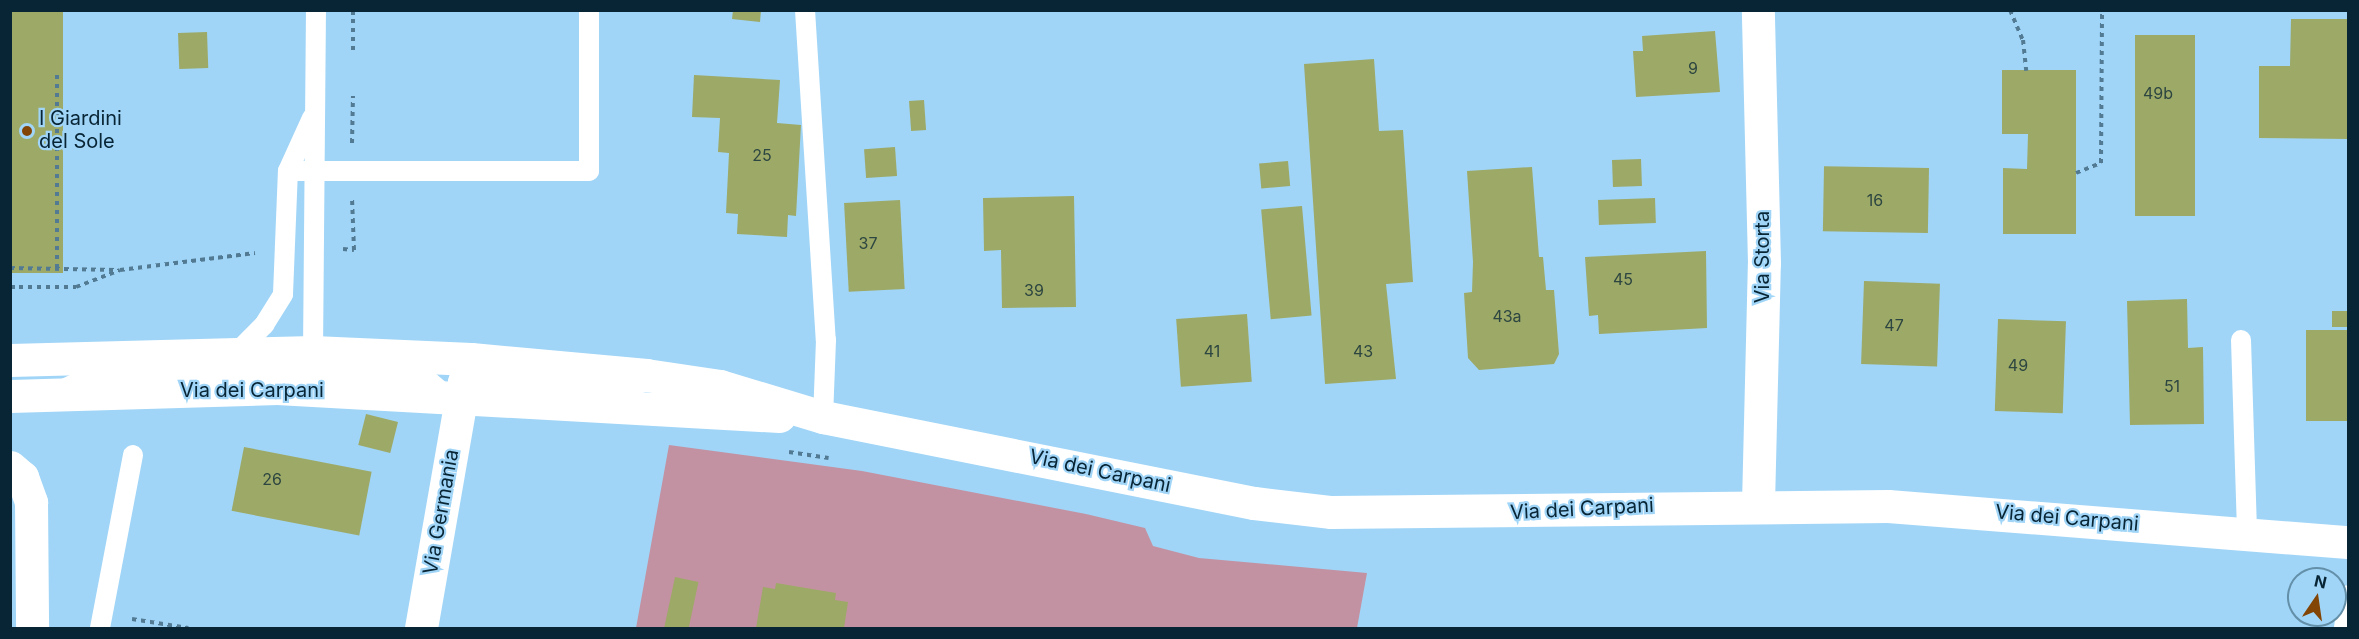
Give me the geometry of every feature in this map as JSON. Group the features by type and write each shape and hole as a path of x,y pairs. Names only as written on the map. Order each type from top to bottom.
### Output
{"street":[{"name":"Via Storta","path":"1758,10 1764,263 1758,504"},
{"name":"Via dei Carpani","path":"313,352 326,372 413,376 448,395"},
{"name":"Via dei Carpani","path":"67,394 113,372 307,372 313,352"},
{"name":"Via dei Carpani","path":"10,360 313,352 440,357 646,375 720,386 823,417 1308,510 1429,515 1758,504 1909,506 2349,542"},
{"path":"440,357 458,366 448,395"},
{"name":"Via dei Carpani","path":"448,395 471,380 606,387 646,375"},
{"name":"Via dei Carpani","path":"10,396 277,388 448,395 823,417"},
{"name":"Via Germania","path":"421,628 448,395"},
{"path":"10,467 22,477 31,502 33,628"}],"lane":[{"path":"313,352 316,10"},
{"path":"288,171 589,171 589,10"},
{"path":"805,10 826,340 823,417"},
{"path":"236,353 264,325 283,294 288,171 314,109"},
{"path":"2241,340 2247,534"},
{"path":"100,628 133,455"},
{"path":"2344,628 2349,595"}],"path":[{"path":"353,10 353,54"},
{"path":"2010,10 2023,40 2026,71"},
{"path":"2076,173 2101,163 2102,10"},
{"path":"57,72 57,268"},
{"path":"352,154 353,96"},
{"path":"334,249 354,250 352,189"},
{"path":"10,268 120,270 263,252"},
{"path":"10,287 76,287 120,270"},
{"path":"779,451 838,460"},
{"path":"120,617 188,628"}],"shaded area":[{"path":"669,445 862,471 1086,514 1145,528 1153,546 1199,558 1367,573 1357,628 636,628"}],"building":[{"path":"10,10 63,10 63,273 10,273"},
{"path":"733,10 761,10 760,22 732,19"},
{"path":"2291,19 2348,19 2348,139 2259,138 2259,66 2290,66"},
{"path":"1715,31 1720,92 1636,97 1633,51 1643,51 1642,36"},
{"path":"207,32 208,68 179,69 178,33"},
{"path":"2135,35 2195,35 2195,216 2135,216"},
{"path":"1374,59 1379,131 1403,130 1413,282 1386,284 1396,379 1325,384 1304,64"},
{"path":"2002,70 2076,70 2076,234 2003,234 2003,168 2027,169 2028,134 2002,134"},
{"path":"694,75 780,80 777,123 801,125 796,216 788,215 787,237 737,234 738,214 726,213 729,153 718,152 720,118 692,117"},
{"path":"924,100 926,130 911,131 909,101"},
{"path":"895,147 897,176 866,178 864,149"},
{"path":"1641,159 1642,186 1613,187 1612,160"},
{"path":"1288,161 1290,186 1261,188 1259,164"},
{"path":"1824,166 1929,168 1928,233 1823,231"},
{"path":"1532,167 1539,257 1543,257 1546,290 1554,290 1559,354 1554,364 1479,370 1468,358 1464,293 1472,292 1473,262 1467,171"},
{"path":"1074,196 1076,307 1002,308 1001,250 984,251 983,198"},
{"path":"1655,198 1656,223 1599,225 1598,200"},
{"path":"900,200 905,289 849,292 844,203"},
{"path":"1302,206 1312,316 1271,319 1261,210"},
{"path":"1706,251 1707,328 1599,334 1598,315 1589,316 1585,257"},
{"path":"1864,281 1940,284 1937,367 1861,364"},
{"path":"2187,299 2188,348 2203,347 2204,424 2130,425 2127,301"},
{"path":"2332,311 2348,311 2348,327 2332,327"},
{"path":"1247,314 1252,382 1181,387 1176,319"},
{"path":"1998,319 2066,321 2063,413 1995,411"},
{"path":"2306,330 2348,330 2348,421 2306,421"},
{"path":"366,414 398,422 390,453 358,445"},
{"path":"244,447 372,472 359,536 232,511"},
{"path":"675,577 698,582 689,628 664,628"},
{"path":"776,583 836,593 835,600 848,602 844,628 756,628 763,587 775,589"}],"place":[{"name":"I Giardini del Sole","path":"27,131"}]}
